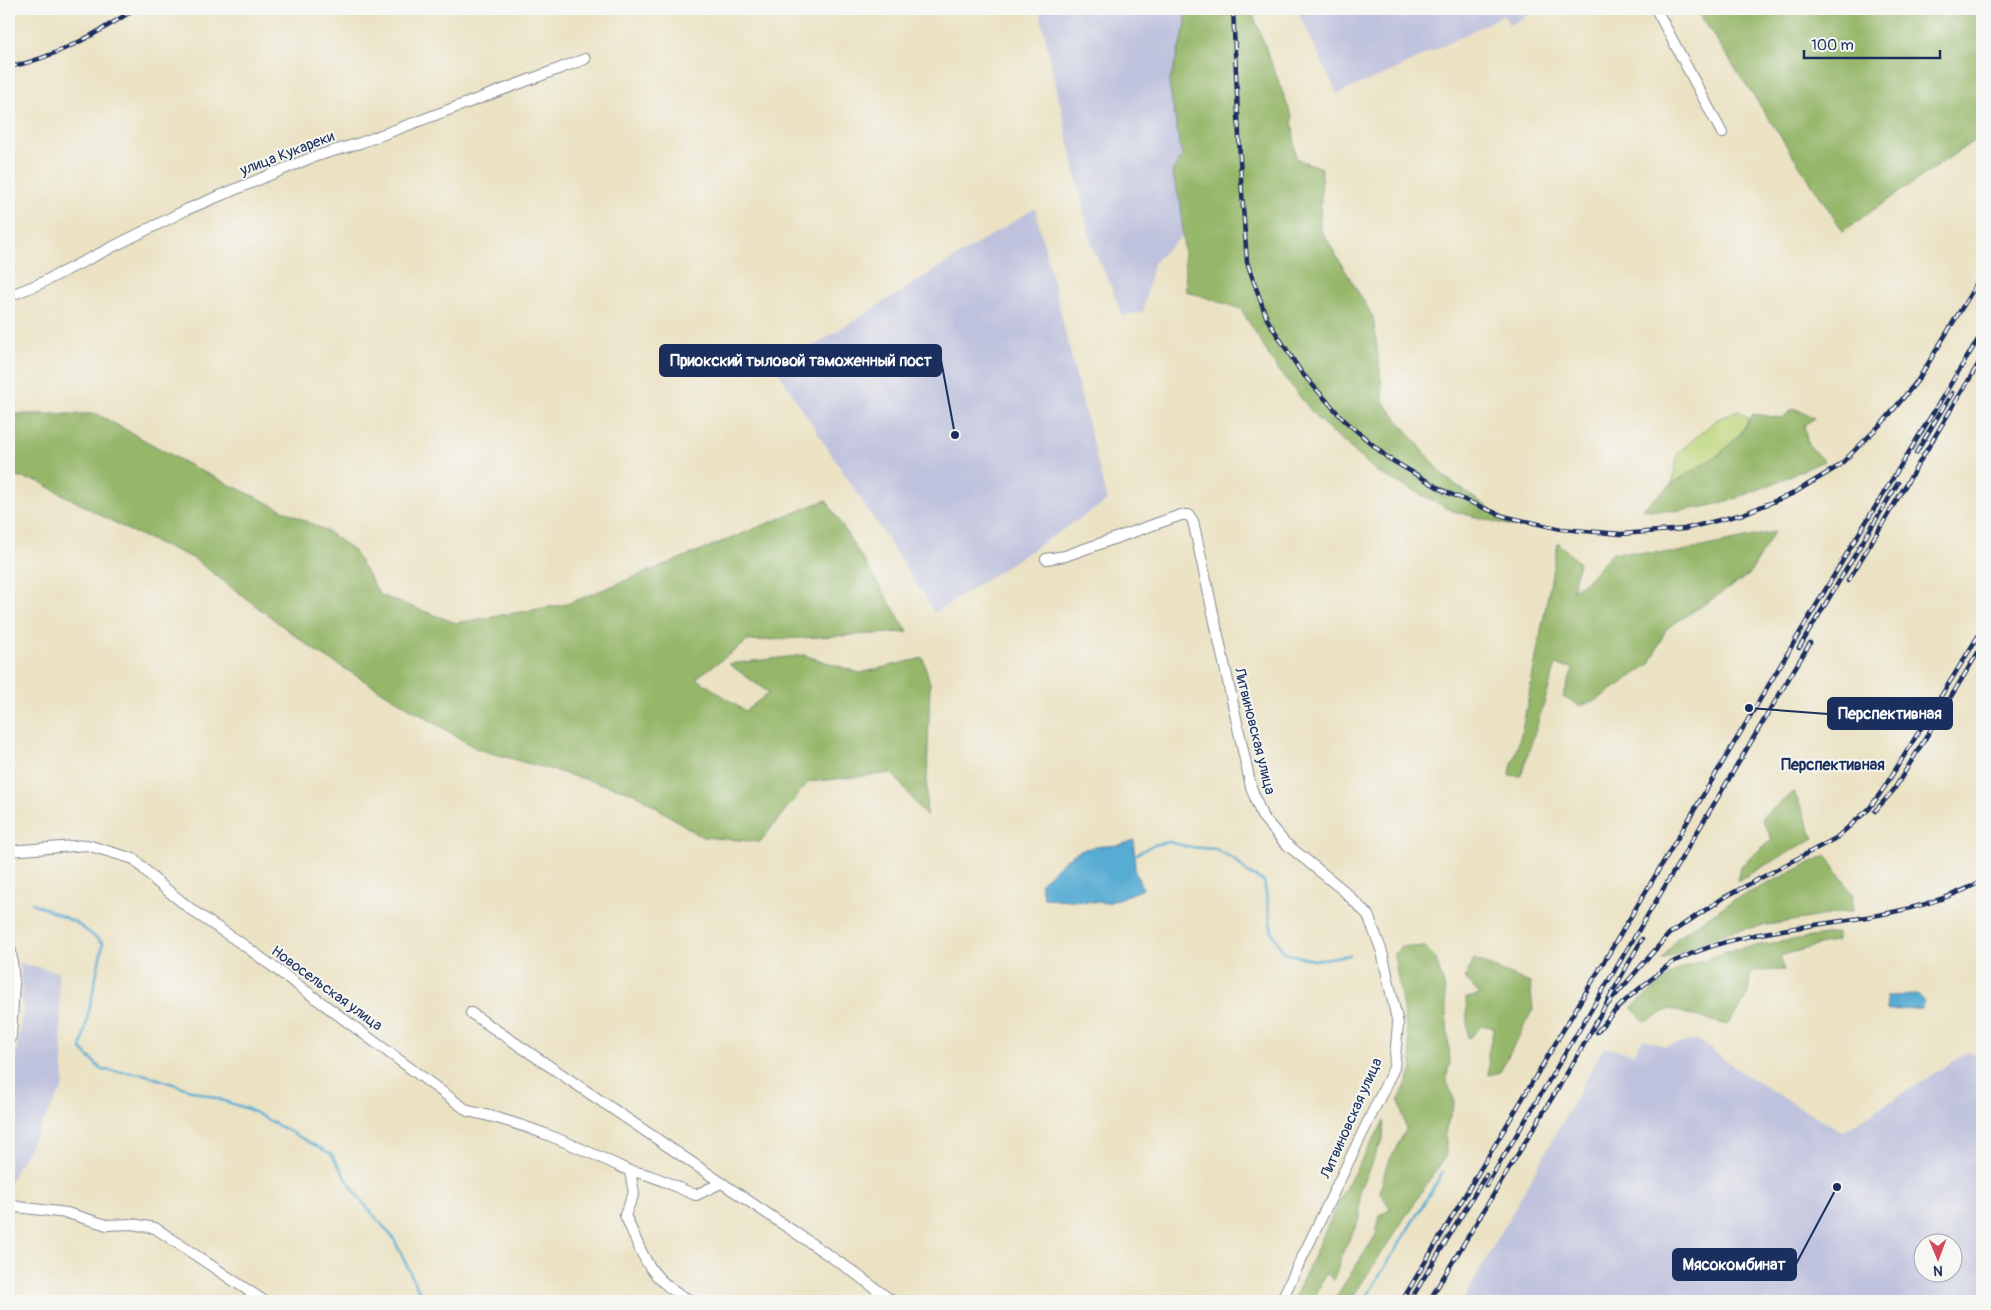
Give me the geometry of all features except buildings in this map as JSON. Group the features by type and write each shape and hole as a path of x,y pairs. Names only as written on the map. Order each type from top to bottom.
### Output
{"street":[{"path":"1656,9 1722,133"},
{"name":"улица Кукареки","path":"9,296 39,284 188,209 313,157 360,143 585,59"},
{"name":"Литвиновская улица","path":"1046,559 1065,556 1181,515 1190,515 1251,786 1262,816 1285,843 1343,890 1368,915 1382,952 1398,1024 1394,1068 1281,1301"},
{"name":"Новосельская улица","path":"9,851 87,845 134,858 156,881 193,911 246,946 468,1111 514,1122 578,1145 630,1171 646,1173 675,1188 696,1195 721,1183"},
{"path":"9,951 12,983 9,1036"},
{"path":"470,1013 892,1301"},
{"path":"630,1171 634,1193 625,1215 648,1267 668,1289 691,1301"},
{"path":"9,1202 17,1207 67,1213 107,1224 132,1224 156,1228 264,1301"}],"shaded area":[{"path":"1039,9 1185,9 1186,24 1169,84 1182,157 1172,172 1181,205 1182,236 1153,263 1143,312 1122,316 1111,286 1092,247"},
{"path":"1297,9 1540,9 1509,25 1504,15 1397,69 1337,94"},
{"path":"1035,208 1107,501 935,613 776,369"},
{"path":"20,963 58,972 64,1085 9,1183 9,1087 14,1069 23,1009"},
{"path":"1643,1039 1664,1046 1698,1040 1750,1078 1843,1132 1969,1051 1982,1058 1982,1301 1463,1301 1604,1047 1634,1054"}],"green space":[{"path":"1185,9 1251,9 1292,117 1296,159 1322,168 1320,228 1373,317 1384,403 1445,477 1515,527 1453,511 1377,472 1317,418 1276,367 1241,309 1186,291 1181,205 1172,172 1182,157 1169,84 1186,24"},
{"path":"1696,9 1970,9 1982,29 1982,135 1843,231"},
{"path":"1794,408 1814,418 1804,426 1808,445 1824,461 1758,490 1714,505 1667,511 1642,509 1672,484 1721,453 1741,434 1753,414 1782,418"},
{"path":"1738,410 1749,419 1735,440 1705,464 1672,484 1678,453 1716,420"},
{"path":"9,414 97,414 197,469 327,531 353,550 380,595 456,623 567,604 826,500 908,632 748,641 696,678 745,711 769,693 729,664 804,655 860,673 923,658 930,684 926,816 892,773 808,782 760,842 702,837 634,793 477,749 314,650 193,558 128,530 38,481 9,476"},
{"path":"1774,532 1749,575 1666,629 1650,664 1597,700 1580,706 1563,697 1573,668 1556,665 1521,776 1509,775 1522,731 1558,542 1579,563 1572,590 1587,581 1613,552 1673,553"},
{"path":"1794,792 1814,838 1737,881 1740,867 1772,839 1761,818"},
{"path":"1826,855 1853,895 1852,911 1726,932 1662,960 1678,937 1732,901"},
{"path":"1837,933 1837,940 1780,956 1784,970 1751,971 1747,998 1727,1025 1670,1009 1646,1022 1631,1008 1678,969 1734,949"},
{"path":"1401,946 1425,947 1435,957 1444,985 1450,1062 1446,1079 1455,1102 1446,1128 1446,1155 1350,1301 1333,1301 1376,1235 1380,1215 1391,1209 1380,1192 1386,1167 1406,1129 1399,1100 1413,1069 1394,955"},
{"path":"1474,959 1530,983 1533,1009 1500,1072 1489,1075 1488,1054 1494,1027 1482,1026 1468,1039 1466,998 1480,995 1465,978"},
{"path":"1384,1121 1383,1138 1359,1191 1360,1218 1343,1252 1334,1280 1326,1273 1313,1301 1293,1301 1343,1192"}],"water":[{"path":"1134,840 1135,872 1143,889 1108,903 1044,898 1040,884 1071,856 1086,849 1118,845"},
{"path":"1918,995 1924,1002 1921,1009 1887,1010 1886,996"}],"waterway":[{"path":"1133,856 1153,845 1169,842 1189,847 1216,849 1235,860 1249,874 1264,881 1272,932 1284,953 1314,960 1350,955"},
{"path":"32,903 75,922 103,943 81,1049 102,1070 143,1074 248,1109 331,1154 359,1198 394,1239 420,1293 419,1301"},
{"path":"1364,1301 1443,1172"}],"railway":[{"path":"9,67 43,58 75,44 135,9"},
{"path":"1233,9 1247,262 1267,319 1301,372 1343,419 1388,458 1446,492 1503,516 1561,529 1621,534 1684,529 1743,514 1792,494 1839,466 1885,420 1918,380 1982,275"},
{"path":"1402,1301 1858,535 1982,333"},
{"path":"1848,581 1982,358"},
{"path":"1916,453 1952,393"},
{"path":"1799,648 1898,483"},
{"path":"1607,1005 1669,934 1725,897 1836,838 1869,809 1982,630"},
{"path":"1486,1186 1810,643"},
{"path":"1875,811 1893,791 1982,646"},
{"path":"1597,1032 1623,1003 1666,967 1675,961 1712,946 1750,936 1907,909 1945,897 1982,881"},
{"path":"1429,1301 1578,1055 1642,939"},
{"path":"1410,1301 1486,1175"}],"place":[{"name":"Приокский тыловой таможенный пост","path":"955,435"},
{"name":"Перспективная","path":"1749,708"},
{"name":"Мясокомбинат","path":"1837,1187"}],"district":[{"name":"Перспективная","path":"1833,764"}]}
